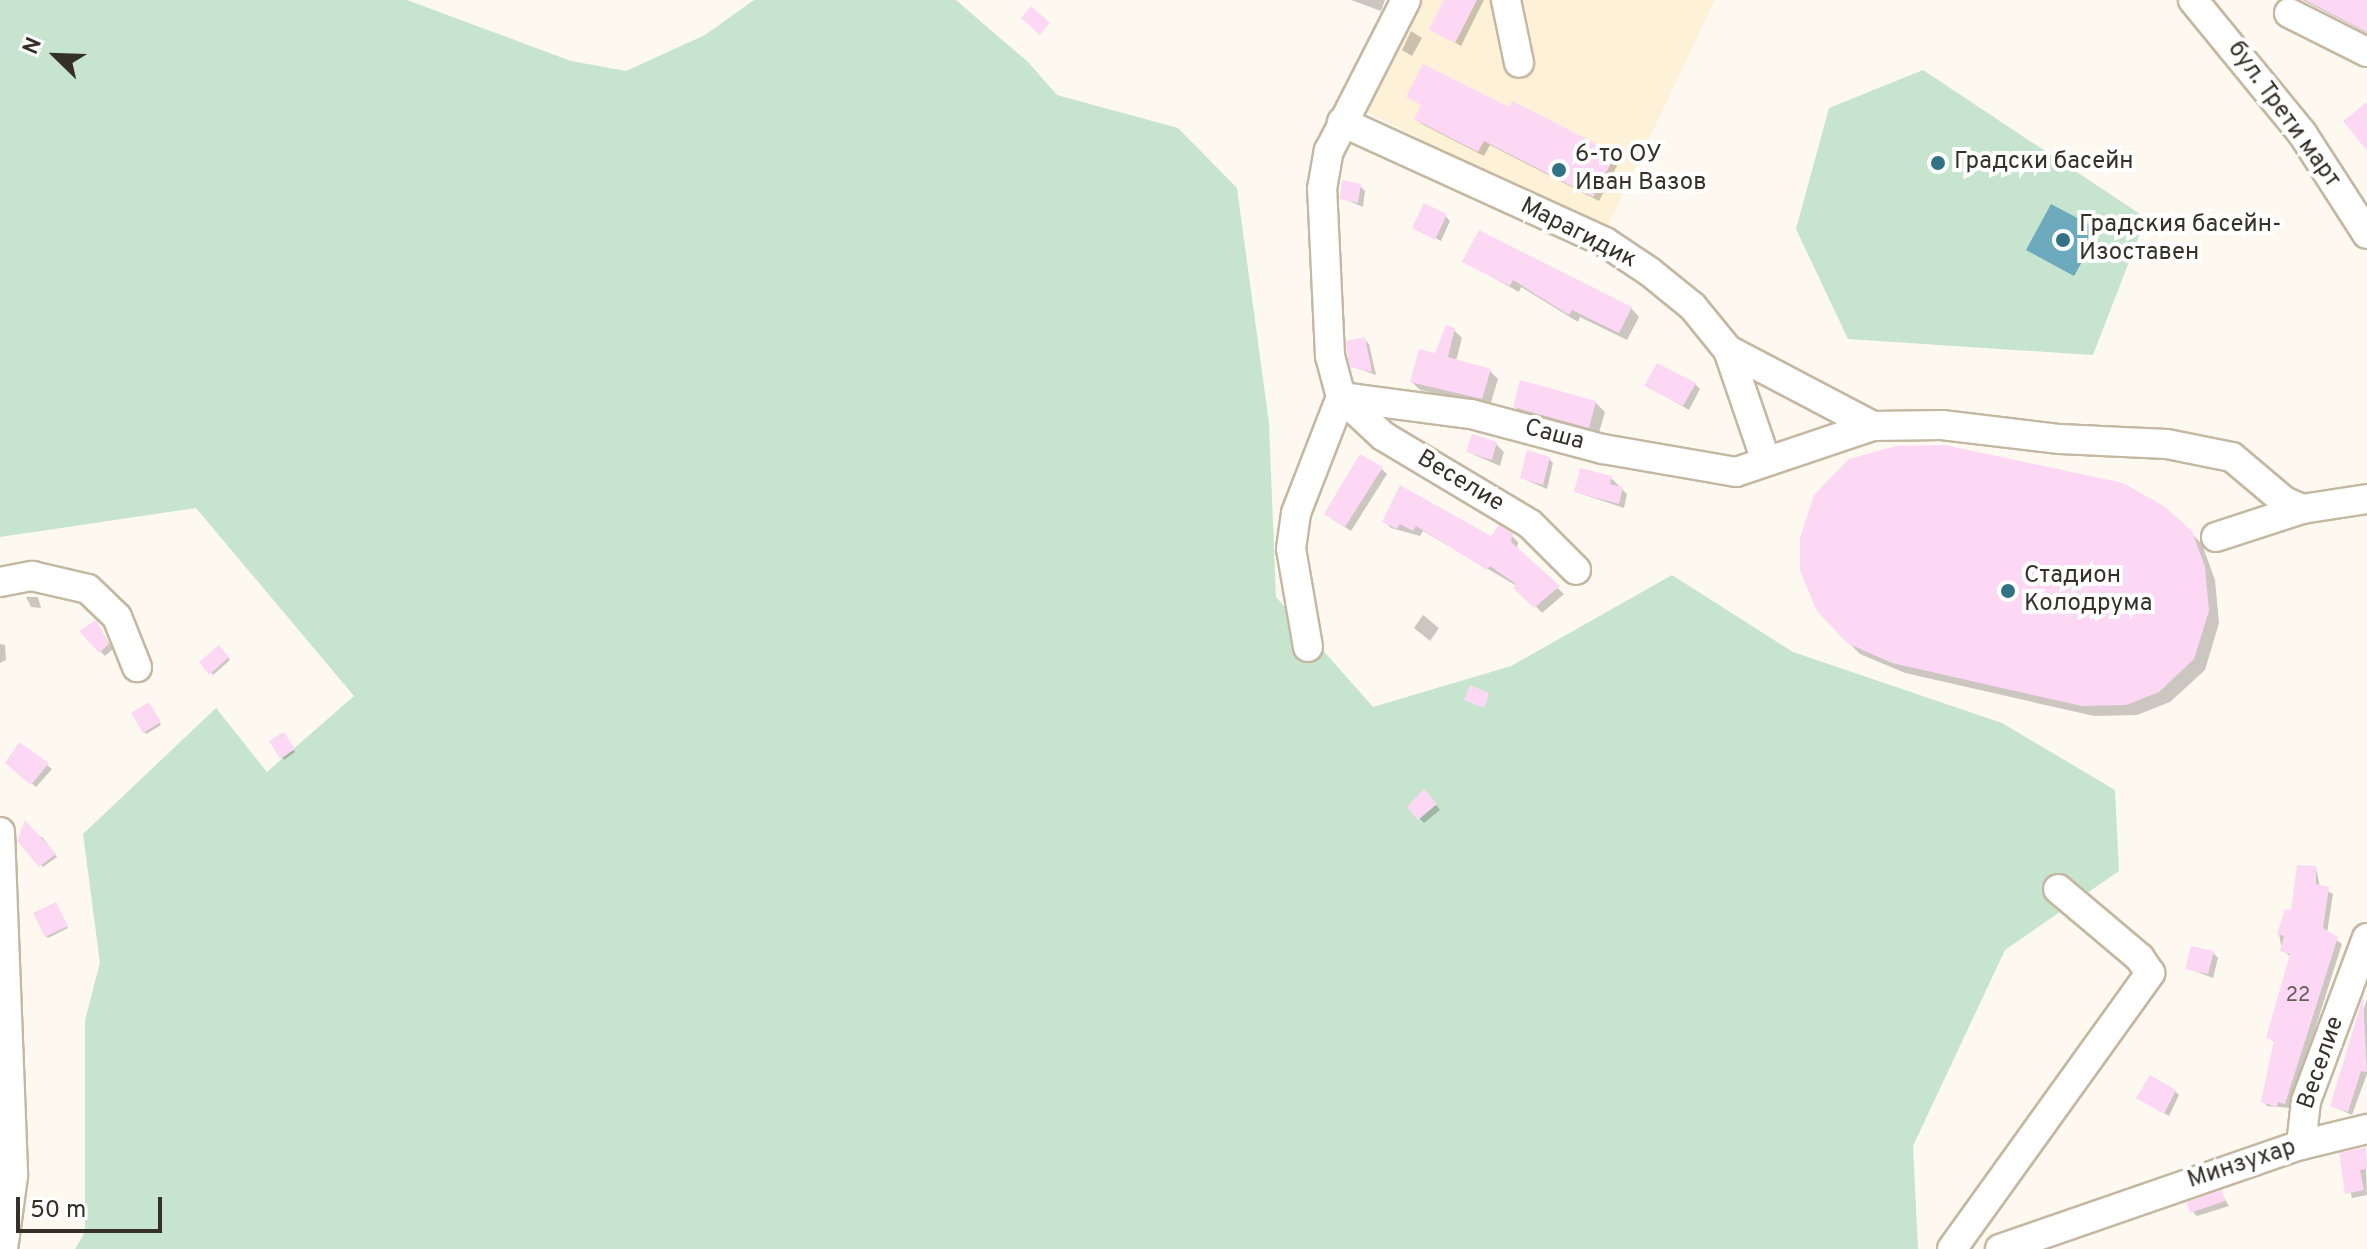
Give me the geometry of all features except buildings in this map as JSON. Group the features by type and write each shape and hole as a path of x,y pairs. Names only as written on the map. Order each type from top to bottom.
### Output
{"street":[{"path":"1308,647 1291,549 1296,513 1341,397 1330,356 1322,189 1329,151 1406,0"},
{"path":"1506,0 1519,63"},
{"name":"бул. Трети март","path":"2193,0 2302,133 2367,234"},
{"path":"2289,13 2367,52"},
{"name":"Марагидик","path":"1342,122 1605,242 1693,307 1728,350 1766,461"},
{"path":"1728,350 1873,426 1942,425 2200,448 2232,457 2284,501 2302,509"},
{"name":"Саша","path":"1341,397 1471,414 1706,470 1736,472 1873,426"},
{"name":"Веселие","path":"1341,397 1383,436 1530,524 1576,570"},
{"path":"2216,537 2302,509 2367,499"},
{"path":"0,582 32,576 88,589 117,617 137,667"},
{"path":"0,832 13,1176 3,1249"},
{"path":"1952,1249 2150,973 2140,958 2058,889"},
{"name":"Веселие","path":"2301,1145 2306,1101 2367,938"},
{"name":"Минзухар","path":"2000,1249 2117,1205 2301,1145 2367,1129"}],"shaded area":[{"name":"6-то ОУ Иван Вазов","path":"1418,0 1715,0 1605,232 1361,109"}],"green space":[{"path":"0,0 407,0 571,61 626,71 705,35 754,0 956,0 1028,62 1057,95 1178,128 1237,188 1269,423 1276,597 1373,707 1511,666 1672,575 1793,652 2002,723 2115,790 2119,871 2005,950 1913,1146 1918,1249 75,1249 85,1232 85,1020 100,963 83,834 216,708 267,772 354,696 196,508 0,537"},
{"name":"Градски басейн","path":"1923,70 2146,218 2093,355 1848,339 1796,229 1829,108"}],"water":[{"name":"Градския басейн- Изоставен","path":"2051,204 2100,230 2074,276 2026,250"}],"place":[{"name":"Градски басейн","path":"1938,163"},
{"name":"6-то ОУ Иван Вазов","path":"1559,170"},
{"name":"Градския басейн- Изоставен","path":"2063,240"},
{"name":"Стадион Колодрума","path":"2008,591"}]}
